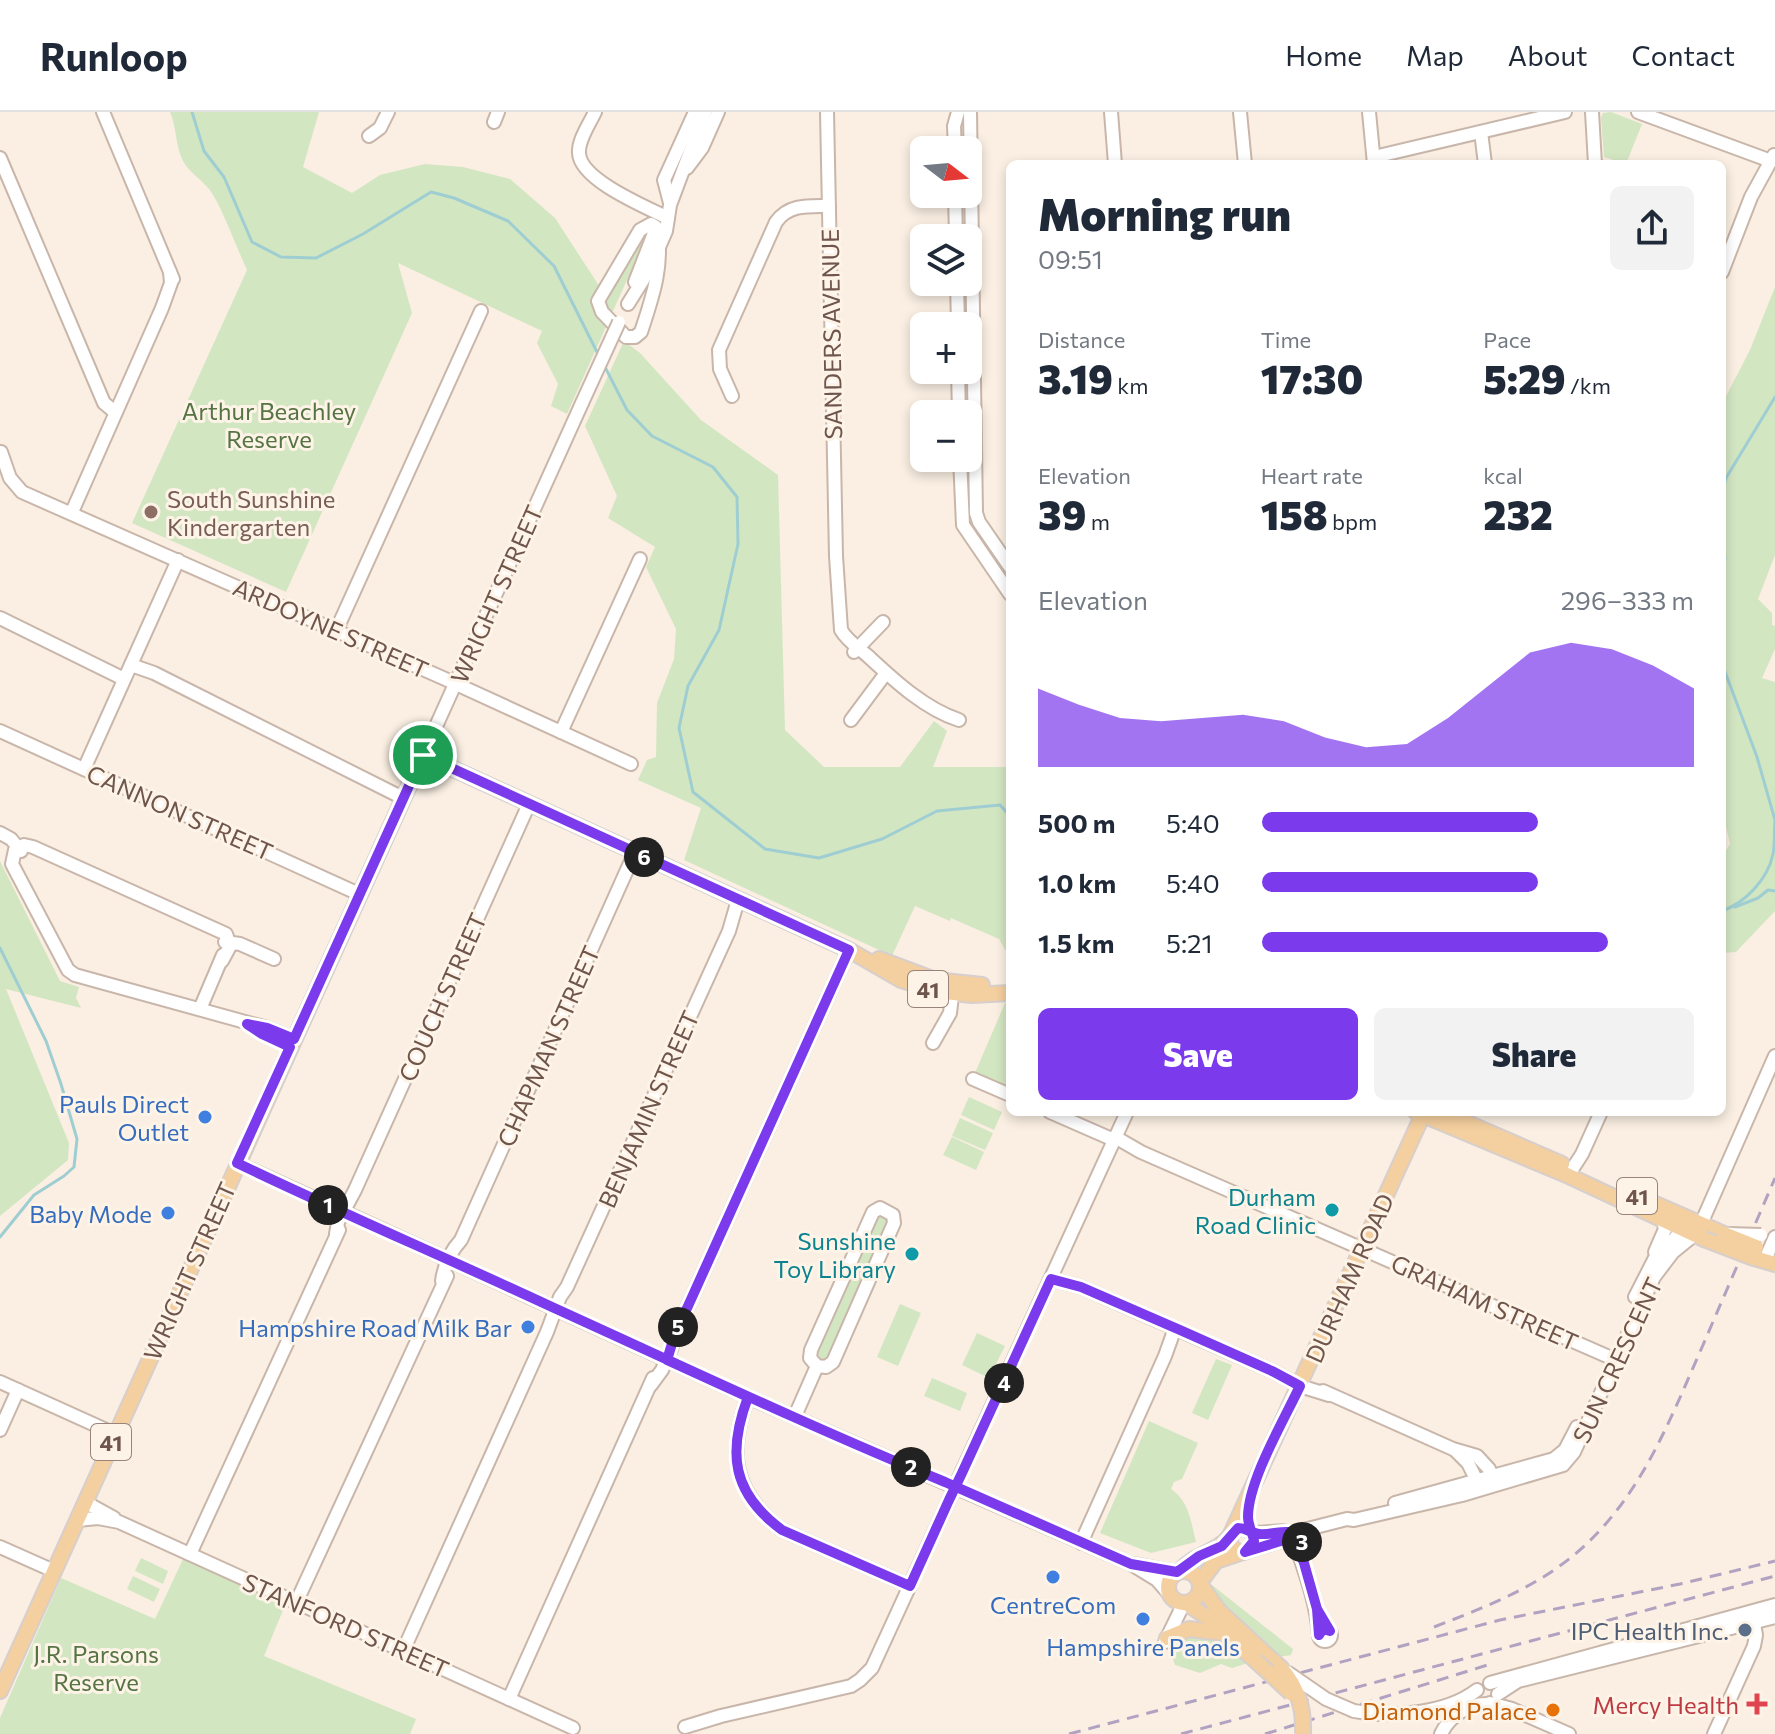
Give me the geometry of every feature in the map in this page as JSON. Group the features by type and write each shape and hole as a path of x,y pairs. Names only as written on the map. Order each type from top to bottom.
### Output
{"main road":[{"name":"WRIGHT STREET","path":"0,1691 423,755"},
{"name":"41","path":"423,755 852,951 901,980 953,989 1006,993"},
{"name":"41","path":"953,989 1006,986"},
{"name":"DURHAM ROAD","path":"1230,1535 1420,1116"},
{"name":"41","path":"1429,1116 1571,1172 1663,1219 1764,1254"},
{"name":"41","path":"1451,1116 1699,1231 1724,1234 1764,1254"},
{"name":"DURHAM ROAD","path":"1251,1531 1248,1516 1254,1484"},
{"path":"1230,1535 1233,1548 1244,1552 1254,1544 1251,1531 1238,1528 1230,1535 1222,1546 1199,1556 1169,1582 1178,1600 1204,1615 1222,1633 1281,1668 1295,1686 1303,1710 1303,1734"},
{"name":"SUN CRESCENT","path":"1200,1583 1216,1561 1244,1552"},
{"path":"1178,1572 1194,1573 1219,1611 1303,1710"},
{"path":"1178,1600 1199,1595 1200,1583"},
{"path":"1167,1637 1189,1629 1222,1633"}],"street":[{"path":"72,512 171,283 170,272 103,112"},
{"path":"369,136 380,128 388,112"},
{"path":"595,112 579,148 579,157 586,169 606,187 665,214 659,247"},
{"name":"WRIGHT STREET","path":"665,214 664,180 695,112"},
{"name":"WRIGHT STREET","path":"423,755 628,304 684,172 705,112"},
{"name":"WRIGHT STREET","path":"684,172 702,148 718,112"},
{"name":"SANDERS AVENUE","path":"827,112 836,629 844,644 937,711 959,720"},
{"path":"954,136 958,112"},
{"path":"970,112 976,513 1006,561"},
{"path":"1240,112 1245,160"},
{"path":"1369,112 1374,160 1565,112"},
{"path":"1589,112 1595,160"},
{"path":"1638,112 1771,161 1751,197 1726,262"},
{"path":"1111,114 1115,160"},
{"path":"1481,132 1484,160"},
{"path":"0,158 98,391 104,403 117,408"},
{"path":"732,396 720,369 719,350 776,222 795,207 829,206"},
{"name":"WRIGHT STREET","path":"659,247 658,269 641,332 635,337 626,337 602,312 599,299 642,228 665,214"},
{"name":"WRIGHT STREET","path":"628,304 659,247"},
{"path":"336,631 481,311"},
{"name":"ARDOYNE STREET","path":"1,450 7,474 30,494 631,764"},
{"path":"961,472 963,525 1006,588"},
{"path":"561,732 640,559"},
{"path":"84,769 178,560"},
{"path":"0,618 124,679"},
{"path":"856,650 883,622"},
{"path":"132,662 403,798"},
{"path":"851,720 883,670"},
{"name":"CANNON STREET","path":"0,731 359,894"},
{"name":"COUCH STREET","path":"190,1554 529,804"},
{"path":"0,833 11,839 20,851 17,870 68,970 75,975 247,1024 262,1034 292,1043"},
{"path":"20,851 36,849 217,931 228,942 274,959"},
{"name":"CHAPMAN STREET","path":"296,1603 635,852"},
{"name":"BENJAMIN STREET","path":"403,1651 742,901"},
{"path":"203,1010 228,942"},
{"path":"509,1699 852,951"},
{"path":"933,1043 948,1019 953,989"},
{"path":"1699,1231 1775,1056"},
{"path":"973,1079 1006,1093"},
{"name":"GRAHAM STREET","path":"1059,1116 1612,1358"},
{"path":"685,1727 851,1686 866,1675 880,1652 1125,1116"},
{"path":"1571,1172 1592,1116"},
{"path":"1571,1172 1599,1116"},
{"path":"237,1163 748,1397 1131,1564 1157,1580 1178,1600 1167,1637"},
{"path":"880,1208 893,1215 894,1223 833,1362 826,1367 817,1366 810,1358 811,1350 873,1212 880,1208"},
{"path":"1649,1266 1665,1229 1663,1219"},
{"path":"1764,1254 1775,1230"},
{"name":"SUN CRESCENT","path":"1612,1358 1649,1266 1661,1248 1699,1231"},
{"name":"SUN CRESCENT","path":"1251,1531 1266,1534 1296,1532 1347,1519 1352,1514 1460,1490 1561,1455 1659,1269 1673,1252 1699,1231"},
{"path":"1764,1254 1775,1237"},
{"path":"1052,1276 1453,1449 1477,1456 1494,1480"},
{"path":"1081,1543 1177,1329"},
{"path":"795,1416 817,1366"},
{"path":"0,1382 115,1434"},
{"path":"0,1430 18,1390"},
{"path":"748,1397 739,1423 736,1456 740,1479 753,1504 782,1530 910,1586"},
{"path":"1453,1449 1468,1463 1477,1485"},
{"name":"STANFORD STREET","path":"85,1502 119,1522 573,1728"},
{"name":"STANFORD STREET","path":"77,1520 98,1518 119,1522"},
{"path":"1296,1532 1324,1633"},
{"name":"SUN CRESCENT","path":"1244,1552 1287,1539 1296,1532"},
{"path":"0,1547 54,1571"},
{"path":"1131,1564 1178,1572"},
{"path":"1441,1734 1447,1723 1457,1715 1518,1681 1752,1617 1775,1605"},
{"path":"1752,1617 1775,1617"},
{"path":"1714,1734 1754,1646 1752,1617"},
{"path":"1281,1668 1326,1699 1354,1711 1392,1715 1448,1703 1477,1690 1478,1699 1492,1696 1512,1709 1569,1734"}],"green space":[{"name":"Arthur Beachley Reserve","path":"170,112 319,112 303,167 352,193 380,175 425,164 463,167 510,179 555,218 605,295 645,231 647,235 567,414 551,406 558,384 537,343 542,331 398,263 412,313 286,592 132,523 247,270 213,195 183,161"},
{"path":"1611,112 1642,124 1628,160 1604,157 1603,113"},
{"path":"1775,287 1775,555 1758,599 1772,613 1772,625 1775,626 1775,649 1762,678 1775,682 1775,911 1736,952 1726,953 1726,850 1730,844 1726,826 1726,396 1750,350"},
{"path":"624,341 640,353 701,420 778,475 785,730 824,767 900,767 934,721 947,731 933,767 1006,767 1006,951 999,939 915,906 892,956 684,860 701,808 638,780 647,760 656,757 657,703 674,659 676,629 646,567 655,547 608,518 617,496 585,426"},
{"path":"0,861 60,981 79,987 76,998 81,1008 6,989 69,1143 68,1160 0,1216"},
{"path":"1005,1003 1006,1003 1006,1087 975,1073"},
{"path":"969,1097 1002,1112 994,1130 961,1115"},
{"path":"960,1118 993,1133 985,1150 952,1136"},
{"path":"952,1137 984,1152 976,1170 943,1155"},
{"path":"881,1213 890,1218 832,1356 821,1359 816,1352 876,1217"},
{"path":"900,1304 921,1313 898,1366 877,1357"},
{"path":"977,1333 1005,1346 989,1378 962,1365"},
{"path":"1216,1359 1232,1365 1208,1420 1192,1413"},
{"path":"932,1378 967,1393 960,1411 924,1396"},
{"path":"1149,1421 1198,1443 1182,1479 1174,1482 1171,1489 1186,1506 1196,1542 1151,1553 1100,1533"},
{"name":"J.R. Parsons Reserve","path":"184,1557 286,1603 264,1656 416,1719 410,1734 0,1734 0,1718 61,1578 155,1619"},
{"path":"141,1558 168,1571 163,1584 135,1571"},
{"path":"133,1576 160,1589 154,1602 127,1589"},
{"path":"1212,1585 1293,1649 1291,1655 1278,1657 1223,1606"},
{"path":"1190,1632 1209,1638 1248,1663 1232,1668 1221,1664 1200,1673 1175,1665 1171,1654 1173,1643"}],"waterway":[{"path":"192,112 204,151 224,177 252,242 281,257 316,258 363,234 431,192 454,198 508,221 554,266 599,356"},
{"path":"605,367 627,410 652,436 713,467 737,497 738,544 719,630 688,686 679,728 693,792 765,849 819,858 882,839 937,811 1000,805 1006,812"},
{"path":"1726,478 1775,397"},
{"path":"1726,674 1757,757 1775,820"},
{"path":"1726,909 1747,896 1766,872 1773,854 1775,821"},
{"path":"1735,907 1758,898 1768,890 1775,891"},
{"path":"0,948 46,1041 77,1139 74,1167 34,1195 0,1237"}],"railway":[{"path":"1434,1627 1489,1605 1542,1578 1574,1555 1617,1510 1635,1485 1665,1431 1775,1178"},
{"path":"1069,1734 1500,1620 1680,1584 1775,1561"},
{"path":"1181,1734 1775,1576"},
{"path":"1265,1734 1494,1663"}],"place":[{"name":"South Sunshine Kindergarten","path":"151,512"},
{"name":"Pauls Direct Outlet","path":"205,1117"},
{"name":"Durham Road Clinic","path":"1332,1210"},
{"name":"Baby Mode","path":"168,1213"},
{"name":"Sunshine Toy Library","path":"912,1254"},
{"name":"Hampshire Road Milk Bar","path":"528,1327"},
{"name":"CentreCom","path":"1053,1577"},
{"name":"Hampshire Panels","path":"1143,1619"},
{"name":"IPC Health Inc.","path":"1745,1630"},
{"name":"Mercy Health","path":"1757,1704"},
{"name":"Diamond Palace","path":"1553,1710"}],"route":[{"path":"423,755 294,1039 247,1024 290,1047 237,1163 610,1333 687,1369 748,1397 795,1416 956,1487 968,1492 1037,1523 1131,1564 1177,1572 1190,1561 1222,1546 1238,1528 1246,1528 1252,1532 1261,1534 1292,1533 1317,1609 1330,1631 1323,1629 1319,1635 1317,1609 1299,1531 1292,1533 1287,1539 1245,1552 1254,1541 1253,1534 1252,1532 1250,1530 1248,1516 1254,1484 1300,1386 1081,1287 1051,1279 956,1487 910,1586 782,1530 765,1517 745,1491 737,1466 736,1438 748,1397 667,1360 671,1349 674,1337 849,950 423,755"}]}
